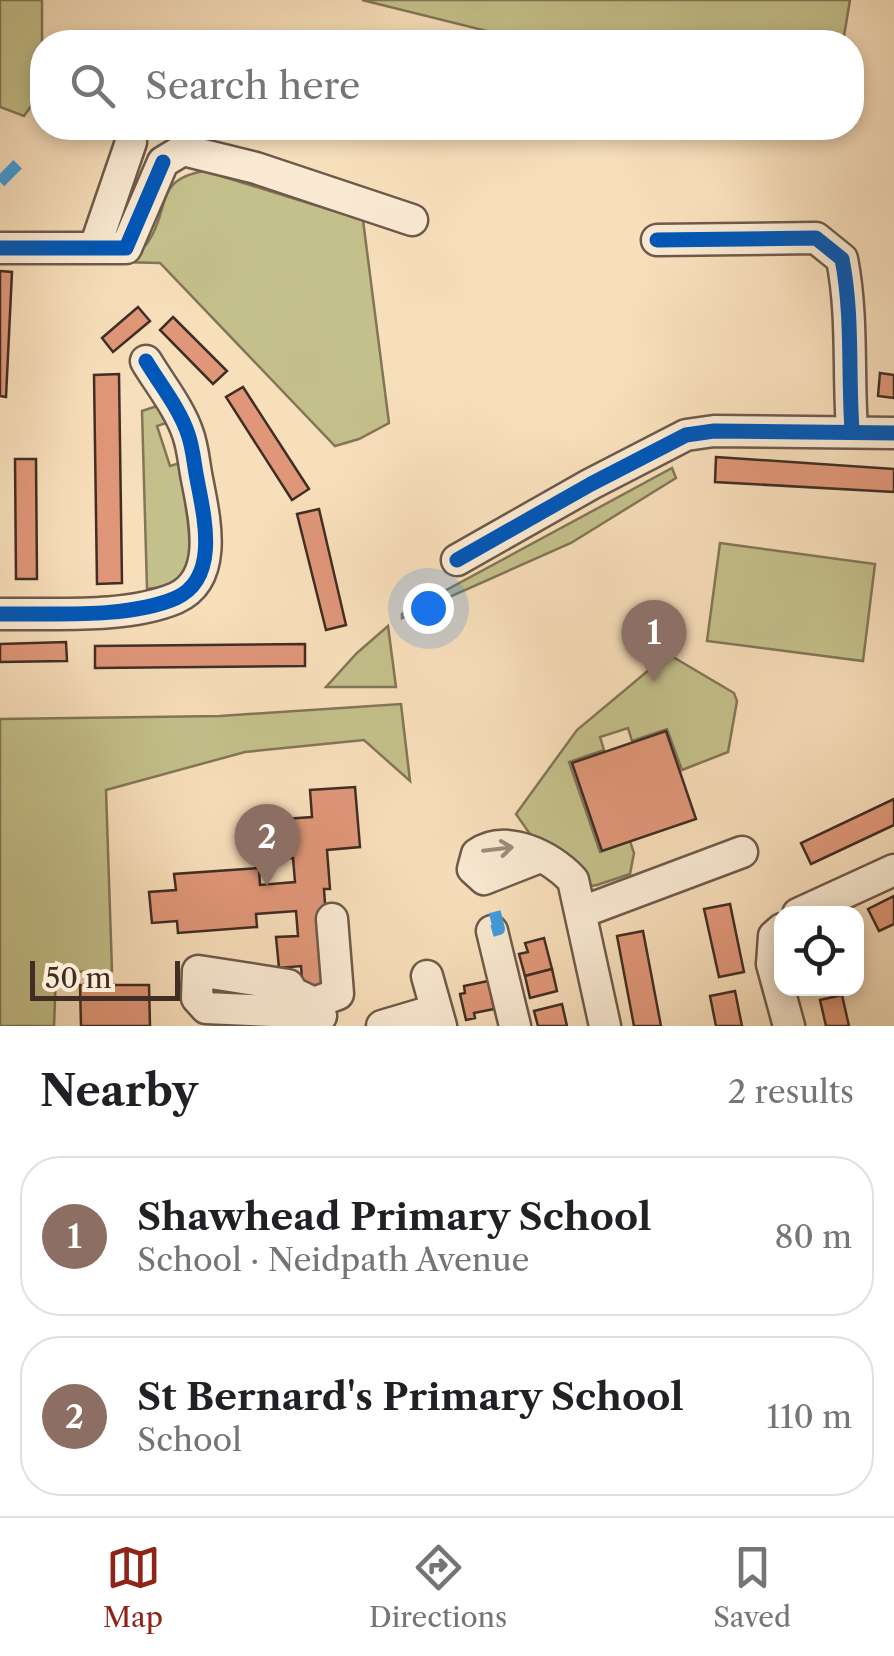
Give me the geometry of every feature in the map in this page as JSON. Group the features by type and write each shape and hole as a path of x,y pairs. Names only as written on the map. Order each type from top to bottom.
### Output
{"street":[{"path":"95,247 131,142"},
{"path":"0,248 126,248 164,162 183,150 412,220"},
{"path":"656,240 816,238 842,259 849,292 852,430"},
{"path":"0,614 136,608 176,598 193,586 202,567 206,543 188,432 146,360"},
{"path":"457,560 686,435 714,431 894,433"},
{"path":"579,902 676,862 742,852"},
{"path":"540,857 573,880 605,1026"},
{"path":"815,906 894,870"},
{"path":"319,1014 338,994 332,919"},
{"path":"492,932 514,1026"},
{"path":"774,936 774,972"},
{"path":"382,1026 438,1018 427,976"},
{"path":"780,996 788,1026"}],"shaded area":[{"path":"0,0 42,0 42,30 30,30 30,108 24,116 0,107"},
{"path":"362,0 850,0 845,30 483,30"},
{"path":"205,171 363,220 389,423 335,446 160,263 122,262 148,242 170,188 189,175"},
{"path":"163,404 172,421 157,426 170,466 190,460 201,530 182,584 147,589 142,411"},
{"path":"672,468 676,478 571,543 402,618 402,614"},
{"path":"720,543 875,564 863,661 707,641"},
{"path":"388,626 396,687 326,687 357,653"},
{"path":"668,654 734,693 737,701 728,752 682,770 667,729 632,741 628,728 600,737 604,750 569,762 600,852 630,841 634,853 630,874 569,890 516,814 577,730"},
{"path":"401,704 410,781 364,740 245,752 106,790 112,971 56,972 54,1026 0,1026 0,719 220,716"}],"building":[{"path":"0,271 12,272 6,397 0,396"},
{"path":"138,307 150,321 113,352 102,338"},
{"path":"173,317 227,371 213,384 160,330"},
{"path":"880,373 894,375 894,398 878,396"},
{"path":"119,374 122,583 97,584 94,375"},
{"path":"243,387 309,489 292,500 226,397"},
{"path":"716,457 894,469 894,492 715,482"},
{"path":"15,459 36,459 37,579 16,579"},
{"path":"319,509 346,625 326,630 297,514"},
{"path":"66,642 67,661 0,662 0,644"},
{"path":"305,644 305,666 95,668 95,646"},
{"path":"666,731 696,819 602,851 572,763"},
{"path":"355,787 360,847 327,850 330,889 324,889 331,989 303,991 301,966 279,968 276,937 298,936 296,911 256,914 257,927 178,933 177,921 152,923 149,892 176,890 174,874 259,868 260,885 295,882 293,858 274,859 271,820 312,817 310,790"},
{"path":"894,799 894,825 811,864 801,843"},
{"path":"894,896 894,924 879,931 868,909"},
{"path":"730,904 744,972 719,977 704,909"},
{"path":"643,931 661,1026 634,1026 617,936"},
{"path":"544,938 552,969 525,976 519,954 528,952 525,943"},
{"path":"552,969 557,991 530,998 525,976"},
{"path":"488,981 494,1009 474,1013 475,1018 466,1020 460,994 465,993 464,986"},
{"path":"80,985 149,985 150,1026 81,1026"},
{"path":"735,991 742,1026 716,1026 710,996"},
{"path":"842,996 849,1026 826,1026 820,1000"},
{"path":"562,1004 567,1026 538,1026 534,1011"}],"marked path":[{"path":"0,182 18,164"},
{"path":"492,931 499,929 494,909"}],"cycle path":[{"path":"0,248 126,248 163,162"},
{"path":"657,240 816,238 842,259 849,323 852,430"},
{"path":"0,614 90,614 157,605 190,589 199,576 204,561 205,528 191,445 180,415 146,361"},
{"path":"457,560 686,435 714,431 894,433"}],"place":[{"name":"Shawhead Primary School","path":"654,682"},
{"name":"St Bernard's Primary School","path":"267,886"}]}
